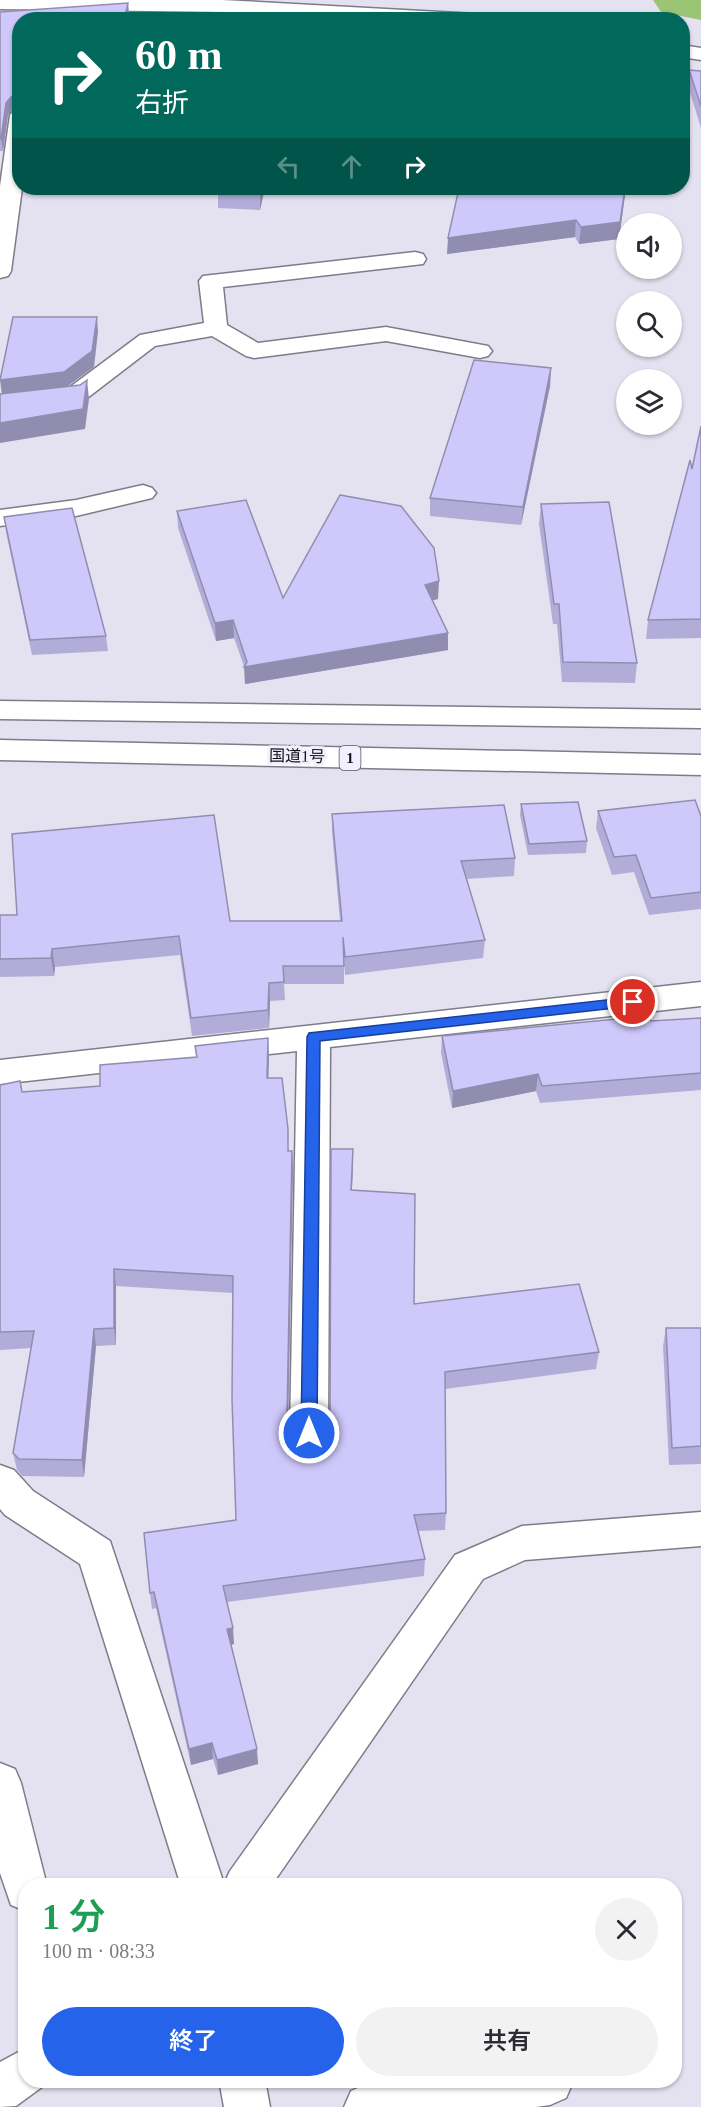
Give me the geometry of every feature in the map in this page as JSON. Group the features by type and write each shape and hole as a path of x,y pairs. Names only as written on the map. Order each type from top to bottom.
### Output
{"main road":[{"path":"0,3 33,8 187,12"},
{"path":"0,271 4,212 12,164"},
{"path":"216,328 211,281 415,260"},
{"path":"0,405 73,397 148,340 216,328 254,351 386,333 480,351"},
{"path":"0,518 76,508 143,493"},
{"path":"0,710 701,719"},
{"name":"国道1号","path":"0,750 701,765"},
{"path":"0,1072 701,994"},
{"path":"309,1433 314,1037"},
{"path":"0,1482 19,1503 96,1553 200,1878"},
{"path":"251,1878 469,1567 522,1543 701,1529"},
{"path":"0,1783 23,1878"},
{"path":"0,2090 18,2078"},
{"path":"243,2088 247,2107"},
{"path":"367,2107 506,2088"}],"building":[{"path":"128,3 126,12 12,12 12,97 6,103 1,139 0,12"},
{"path":"690,70 701,71 701,106 690,73"},
{"path":"457,195 624,195 621,213 616,213 616,223 581,227 576,220 448,238"},
{"path":"13,317 97,317 92,351 64,372 0,380"},
{"path":"474,360 551,368 523,507 430,498"},
{"path":"87,380 83,409 0,423 0,394 80,385"},
{"path":"701,426 701,619 648,620 690,460 692,469"},
{"path":"340,495 401,506 434,548 439,581 425,585 448,633 244,667 247,662 233,620 215,623 177,511 246,500 283,598"},
{"path":"609,502 637,663 563,662 559,604 554,604 541,504"},
{"path":"72,508 106,636 30,640 4,517"},
{"path":"695,800 701,816 701,892 651,898 636,855 614,857 598,811"},
{"path":"578,802 587,841 529,844 521,804"},
{"path":"504,805 515,858 461,861 485,940 345,957 343,937 344,966 283,966 284,982 269,983 268,1010 191,1018 179,936 52,949 51,958 0,959 0,915 17,915 12,834 214,815 230,921 342,921 332,814"},
{"path":"648,1016 651,1021 701,1018 701,1073 542,1086 538,1074 453,1091 442,1036"},
{"path":"268,1038 267,1078 282,1078 288,1129 288,1151 292,1151 287,1416 295,1429 309,1434 323,1429 330,1416 331,1149 353,1149 351,1190 415,1194 414,1304 579,1284 599,1352 445,1372 446,1513 414,1515 425,1559 223,1586 233,1628 227,1629 257,1749 217,1760 212,1743 189,1749 154,1592 150,1593 144,1533 236,1520 232,1399 233,1276 114,1269 114,1328 94,1329 82,1460 19,1459 13,1453 34,1331 0,1332 0,1085 20,1081 22,1092 100,1086 100,1065 197,1057 195,1046"},
{"path":"666,1328 701,1328 701,1446 672,1448"}],"waterway":[{"path":"681,0 701,3"}],"route":[{"path":"309,1433 314,1037 633,1002"}]}
